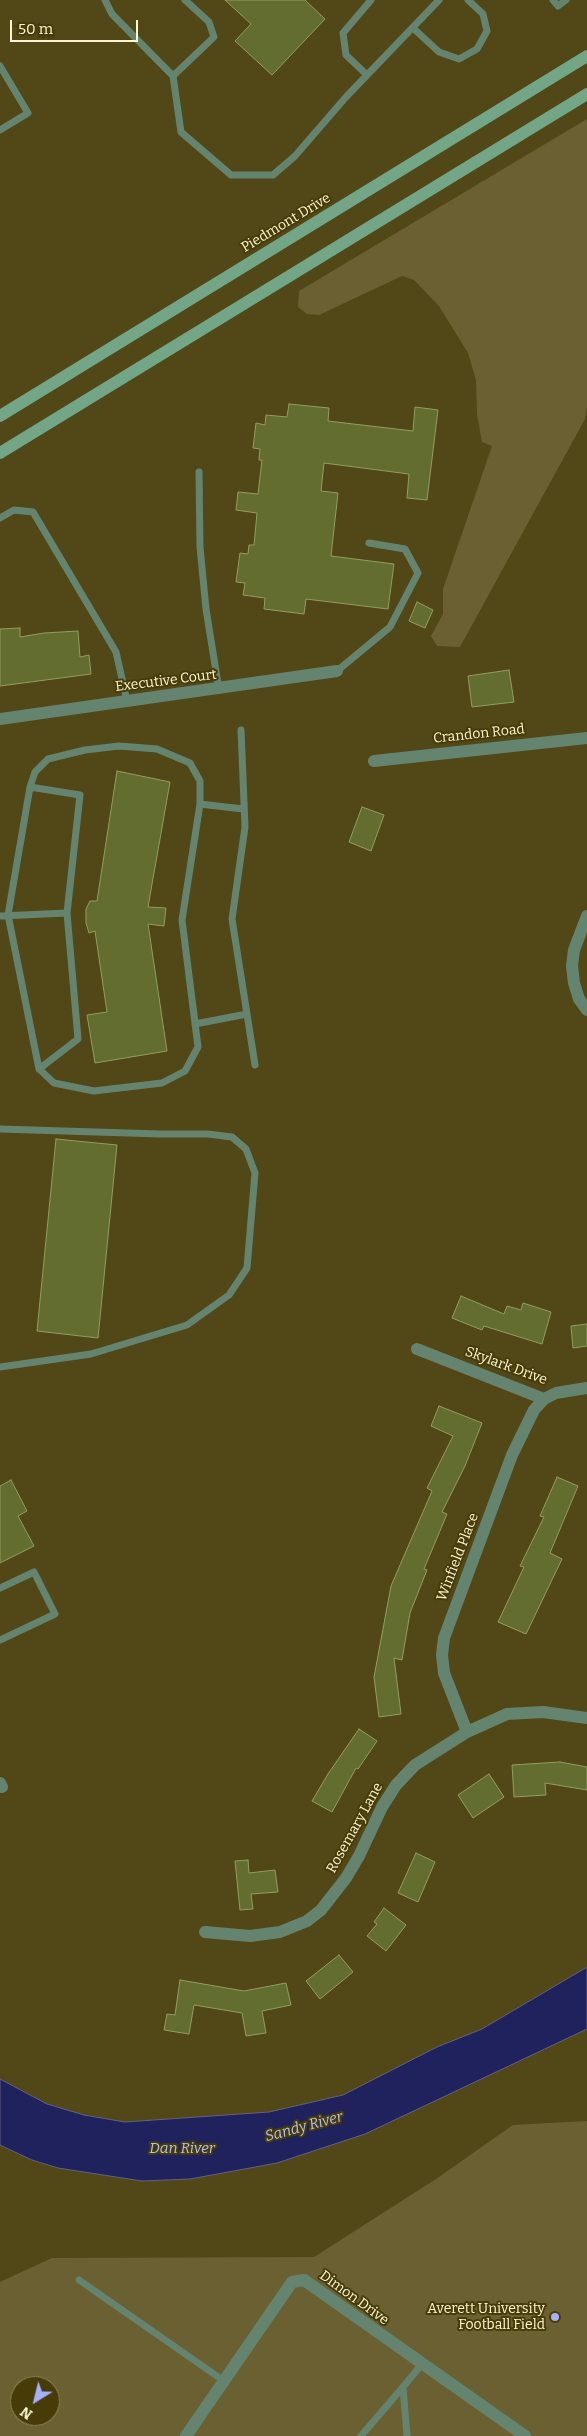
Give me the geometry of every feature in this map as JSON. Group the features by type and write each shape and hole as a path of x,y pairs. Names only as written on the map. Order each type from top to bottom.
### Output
{"main road":[{"name":"Piedmont Drive","path":"0,416 587,56"},
{"path":"0,453 587,94"}],"street":[{"name":"Executive Court","path":"0,719 219,690 336,671"},
{"name":"Crandon Road","path":"374,761 587,738"},
{"path":"587,916 574,950 572,966 574,983 580,999 587,1010"},
{"name":"Skylark Drive","path":"417,1349 544,1399 556,1393 587,1388"},
{"name":"Winfield Place","path":"467,1732 444,1673 442,1655 444,1638 512,1455 534,1410 544,1399"},
{"name":"Rosemary Lane","path":"205,1932 250,1936 280,1932 307,1921 321,1910 346,1878 359,1856 382,1807 396,1785 414,1765 467,1732 507,1714 543,1712 587,1718"},
{"name":"Dimon Drive","path":"188,2435 292,2282 304,2280 525,2436"}],"lane":[{"path":"105,0 112,14 173,76 181,132 231,175 273,175 295,156 367,75 440,0"},
{"path":"173,76 214,37 209,22 185,0"},
{"path":"367,75 346,54 342,33 371,0"},
{"path":"413,28 439,52 459,59 477,49 487,31 483,14 468,0"},
{"path":"553,0 558,6 566,0"},
{"path":"0,66 28,113 0,130"},
{"path":"199,472 200,547 206,609 219,690"},
{"path":"0,518 14,510 33,512 116,652 127,701"},
{"path":"336,671 390,627 418,573 405,549 369,543"},
{"path":"241,730 245,827 232,919 255,1065"},
{"path":"119,746 157,749 190,763 200,781 200,804 182,920 198,1047 184,1070 162,1083 94,1091 54,1083 39,1068 4,915 30,787 35,772 48,759 85,750 119,746"},
{"path":"30,787 80,795 67,913 78,1039 39,1068"},
{"path":"200,804 243,809"},
{"path":"4,915 67,913"},
{"path":"195,1024 247,1014"},
{"path":"0,1129 208,1134 232,1137 246,1149 255,1174 247,1268 229,1295 187,1325 91,1354 0,1367"},
{"path":"0,1588 34,1572 55,1614 0,1640"},
{"path":"79,2280 224,2381"},
{"path":"361,2436 422,2364"},
{"path":"403,2387 407,2436"}],"shaded area":[{"path":"587,119 587,407 585,419 460,647 437,646 431,636 443,614 443,589 492,446 482,442 477,414 476,380 468,353 439,306 414,280 402,276 319,315 307,314 298,307 299,291"},
{"path":"587,2121 587,2436 0,2436 0,2282 52,2258 314,2257 436,2179 513,2125"}],"water":[{"name":"Dan River","path":"587,1967 587,2029 365,2134 277,2163 190,2179 142,2181 58,2168 32,2160 0,2145 0,2079 47,2104 84,2115 125,2122 269,2112 343,2095 437,2047 482,2029"}],"building":[{"path":"225,0 305,0 325,19 272,75 235,41 251,24"},
{"path":"289,404 329,408 328,421 413,431 415,407 438,410 427,500 407,498 409,474 324,463 321,491 338,493 331,556 394,564 388,609 306,599 304,614 264,609 265,598 243,595 245,583 236,582 240,553 248,554 249,545 254,545 257,513 236,510 238,492 258,494 262,460 259,460 260,449 253,448 256,423 265,425 266,415 287,417"},
{"path":"417,602 433,610 425,628 409,621"},
{"path":"20,628 20,637 44,633 78,631 80,657 89,655 91,674 0,686 0,629"},
{"path":"509,670 514,702 472,707 468,676"},
{"path":"117,771 170,782 148,907 166,908 164,926 148,924 167,1051 95,1063 87,1015 107,1012 95,931 89,933 86,923 86,909 90,901 97,901"},
{"path":"362,807 384,815 371,851 349,842"},
{"path":"56,1139 117,1145 98,1338 37,1331"},
{"path":"461,1296 504,1314 507,1306 521,1310 523,1303 551,1312 542,1344 484,1326 482,1330 452,1318"},
{"path":"587,1324 587,1346 573,1348 571,1326"},
{"path":"439,1406 482,1423 465,1466 442,1512 447,1514 424,1569 427,1570 410,1613 402,1660 394,1658 401,1714 379,1717 374,1677 391,1586 432,1491 427,1488 453,1436 431,1426"},
{"path":"557,1477 578,1486 550,1553 562,1559 526,1634 498,1622 524,1567 520,1566 544,1517 540,1516"},
{"path":"11,1480 27,1511 18,1516 34,1546 0,1563 0,1486"},
{"path":"359,1729 377,1741 358,1769 356,1768 332,1812 312,1801"},
{"path":"560,1762 587,1767 587,1790 545,1783 546,1795 514,1797 512,1765"},
{"path":"489,1774 504,1797 473,1818 458,1795"},
{"path":"416,1853 435,1862 418,1902 398,1893"},
{"path":"248,1860 249,1873 275,1870 278,1892 251,1894 253,1909 240,1910 235,1861"},
{"path":"384,1908 406,1925 386,1951 367,1936 377,1924 374,1922"},
{"path":"339,1955 353,1972 320,1999 306,1981"},
{"path":"180,1980 244,1991 286,1983 291,2005 262,2011 266,2033 246,2036 242,2013 194,2005 189,2034 164,2030 167,2014 175,2015"}],"place":[{"name":"Averett University Football Field","path":"555,2317"}],"water label":[{"name":"Sandy River","path":"304,2127"}]}
